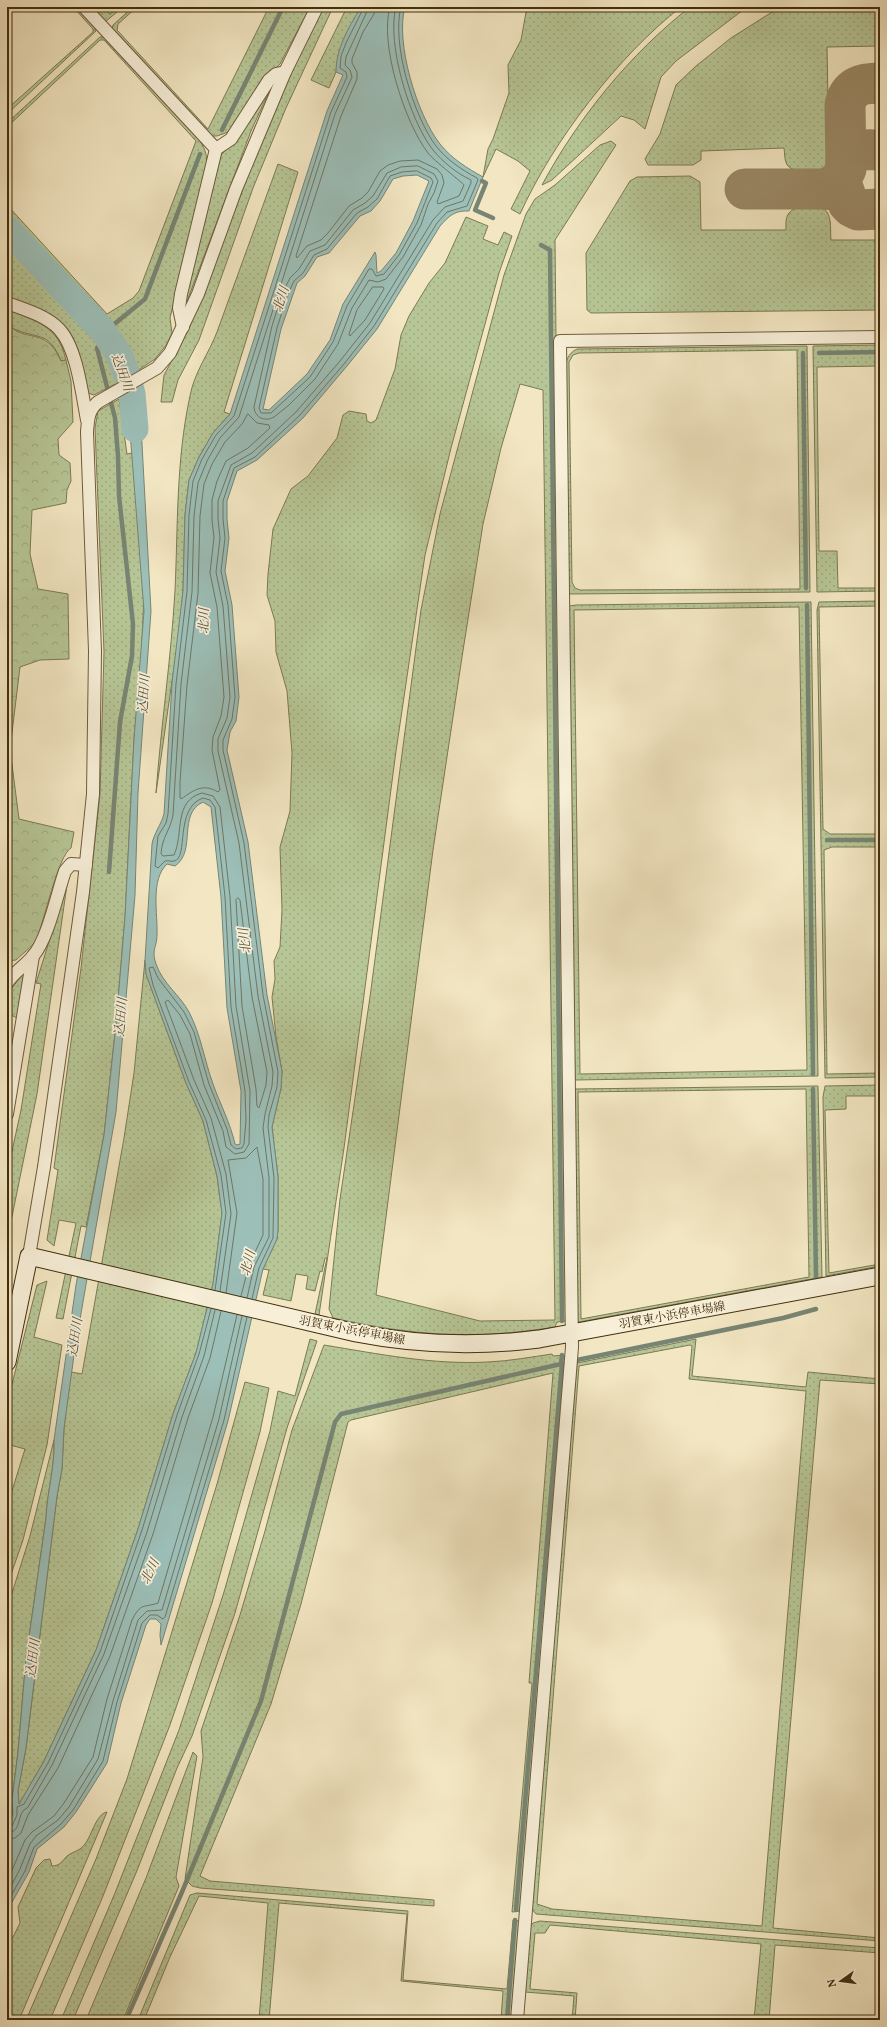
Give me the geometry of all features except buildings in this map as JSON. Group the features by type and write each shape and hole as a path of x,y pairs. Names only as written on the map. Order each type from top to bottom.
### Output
{"main road":[{"name":"羽賀東小浜停車場線","path":"29,1256 386,1339 437,1344 516,1342 880,1276"},
{"path":"7,1362 29,1256"}],"street":[{"path":"84,7 216,149"},
{"path":"88,421 92,406 157,368 164,361 183,327 198,294 236,189 285,72 317,7"},
{"path":"183,327 179,308 181,294 216,149 232,139 269,80 276,74 285,72"},
{"path":"7,303 52,323 65,337 73,358 88,421 96,650 93,794 86,865 44,1167 29,1256"},
{"path":"517,2020 572,1333 560,341 880,337"},
{"path":"7,983 12,975 33,956 42,944 64,871 71,864 86,865"},
{"path":"7,1114 33,956"}],"green space":[{"path":"73,7 77,7 95,27 96,31 7,114 7,109 93,32 93,29"},
{"path":"92,7 102,7 110,14 118,7 123,7 105,22"},
{"path":"133,7 137,7 118,24 117,30 208,129 269,7 310,7 280,64 268,76 231,131 217,136 211,136 112,29 113,25"},
{"path":"324,7 333,7 286,108 253,188 199,340 178,380 172,402 161,402 164,375 188,331 261,142 285,85"},
{"path":"347,7 361,7 343,42 338,55 336,72 329,88 311,80"},
{"path":"527,7 681,7 657,27 634,50 589,102 550,158 520,214 511,209 530,171 518,161 496,149 483,177 488,149 509,93 508,65 521,40"},
{"path":"690,7 747,7 676,61 661,77 645,129 634,120 621,116 552,180 542,185 572,136 607,88 647,45"},
{"path":"780,7 880,7 880,46 827,47 829,160 824,168 821,170 806,172 791,168 786,162 784,148 701,151 701,160 693,165 648,165 645,159 660,134 676,85 696,66 731,38"},
{"path":"100,37 105,37 198,138 205,150 207,160 170,318 172,333 167,344 155,359 137,371 116,333 7,216 7,205 107,314 133,298 139,291 196,141 104,40 100,40 7,127 7,123"},
{"path":"274,81 251,131 186,304 185,299 221,155 229,147"},
{"path":"611,141 616,145 555,240 566,1321 557,1322 555,1327 498,1334 471,1335 390,1329 333,1318 329,1309 340,1199 370,997 421,610 440,514 504,275 526,214 535,199 555,185 600,145","holes":["520,384 543,390 555,1320 480,1321 376,1295 433,850 483,524 501,448"]},
{"path":"278,164 298,172 224,412 230,414 213,433 199,457 189,480 185,515 183,591 180,625 156,793 175,591 177,518 185,420 195,379 214,340"},
{"path":"690,176 700,182 701,230 786,230 788,214 793,209 803,206 815,206 824,209 829,215 831,240 880,240 880,310 591,313 587,310 586,253 630,181 637,177"},
{"path":"466,217 488,226 483,239 498,245 504,232 512,236 499,273 451,448 425,555 396,751 344,1148 319,1315 315,1314 327,1258 325,1258 322,1272 320,1271 315,1291 306,1289 308,1276 296,1274 291,1301 263,1295 269,1270 263,1269 277,1239 278,1230 278,1177 272,1127 281,1088 282,1071 276,1037 272,997 275,979 274,961 280,947 282,910 280,847 290,811 292,753 287,691 276,652 275,621 267,595 273,529 291,489 308,476 337,438 343,415 349,411 366,414 367,421 371,423 376,420 395,369 401,335 409,316 429,283 445,263"},
{"path":"7,241 88,326 111,359 119,382 94,395 88,393 77,347 69,331 63,324 50,315 7,297"},
{"path":"7,309 45,326 52,332 58,339 66,360 61,361 54,347 47,340 13,329 9,326 7,322"},
{"path":"7,323 20,333 35,336 49,343 61,361 66,360 71,381 73,422 58,439 59,455 70,463 71,481 67,490 66,503 32,510 30,554 38,589 68,594 69,659 40,660 20,667 10,749 19,819 74,832 71,848 66,853 56,876 36,940 16,960 7,961"},
{"path":"880,345 880,366 817,367 819,551 837,551 838,588 880,588 880,591 817,592 813,346"},
{"path":"807,346 810,592 568,594 565,372 568,358 571,353 577,349","holes":["797,350 800,589 580,590 575,588 572,582 569,362 573,355 579,353"]},
{"path":"119,399 127,454 132,453 144,595 141,664 134,739 125,917 116,1024 104,1135 86,1227 81,1226 63,1319 56,1318 76,1223 59,1220 54,1246 47,1240 58,1170 54,1168 81,968 100,794 104,652 95,428 98,411"},
{"path":"880,601 880,606 819,607 823,829 830,834 880,834 880,847 832,847 824,850 827,1074 880,1073 880,1077 825,1078 817,610 819,602"},
{"path":"811,602 818,1076 575,1080 568,612 569,606","holes":["799,607 807,1070 580,1074 574,610"]},
{"path":"67,885 37,1094 7,1241 7,1174 21,1110 41,984 36,983"},
{"path":"145,960 146,974 186,1083 203,1121 217,1176 222,1213 213,1284 196,1353 173,1414 138,1529 96,1650 44,1761 19,1805 18,1791 26,1748 57,1496 62,1469 64,1428 71,1372 82,1374 124,1138 134,1073"},
{"path":"24,973 17,1018 7,1013 7,994"},
{"path":"880,1085 880,1096 846,1096 846,1109 825,1110 829,1273 880,1264 880,1266 826,1276 823,1097 825,1086"},
{"path":"818,1086 822,1277 579,1322 577,1321 574,1089","holes":["806,1089 809,1277 581,1319 578,1092"]},
{"path":"47,1281 34,1337 62,1345 47,1445 23,1540 7,1586 7,1507 25,1449 10,1445 7,1456 7,1404 37,1285"},
{"path":"310,1339 317,1341 287,1428 235,1613 192,1736 177,1768 136,1873 73,2020 61,2020 115,1893 179,1730 224,1592 270,1431 278,1391 295,1396"},
{"path":"696,1339 692,1376 806,1387 808,1372 880,1379 880,1384 820,1380 773,1928 880,1938 880,1941 536,1914 531,1908 577,1363","holes":["690,1345 692,1346 689,1379 806,1391 762,1926 552,1909 537,1904 579,1366"]},
{"path":"324,1345 406,1358 447,1362 488,1362 552,1354 553,1356 564,1355 565,1364 521,1911 512,1912 532,1683 529,1683 553,1373 351,1420 348,1422 301,1604 271,1704 200,1876 210,1881 434,1900 434,1906 200,1888 192,1886 185,1879 203,1757 201,1731 240,1615 265,1531 292,1430"},
{"path":"245,1382 269,1388 260,1432 212,1603 170,1725 103,1896 50,2020 26,2020 96,1859 127,1779 217,1484"},
{"path":"54,1440 46,1518 26,1658 18,1752 12,1800 13,1814 7,1828 7,1609 30,1536"},
{"path":"193,1752 197,1756 176,1877 179,1886 123,2020 86,2020 146,1878"},
{"path":"107,1812 19,2020 7,2020 7,1957 11,1952 9,1945 20,1923 18,1907 36,1868 44,1860 50,1859 52,1866 57,1865 67,1856 81,1848 88,1840 94,1825 103,1814"},
{"path":"197,1893 408,1911 403,1980 507,1989 513,1920 517,1920 519,1923 511,2020 501,2020 503,1991 401,1981 407,1914 279,1903 269,2020 259,2020 268,1903 199,1896 170,1957 144,2020 138,2020 190,1895"},
{"path":"540,1921 880,1948 880,1953 775,1945 769,2020 754,2020 761,1944 550,1925 545,1933 535,1933 530,1989 577,1993 575,2020 572,2020 574,1996 525,1992 530,1927 533,1923"}],"water":[{"name":"北川","path":"361,7 405,7 403,39 406,58 410,78 423,115 440,144 460,163 483,177 469,211 453,214 440,226 377,329 303,418 257,460 237,471 227,501 229,538 225,571 232,605 239,697 236,721 230,732 227,750 248,842 267,995 282,1071 281,1088 272,1127 278,1177 277,1239 263,1269 228,1421 161,1645 161,1624 156,1619 150,1619 146,1625 121,1703 107,1763 76,1812 64,1827 37,1849 29,1872 7,1911 7,1828 13,1814 12,1800 18,1752 26,1658 46,1518 54,1440 76,1285 104,1135 116,1024 125,917 134,739 144,611 130,432 124,397 139,388 151,611 138,793 135,895 116,1112 75,1348 64,1428 62,1469 57,1496 26,1748 18,1791 19,1804 44,1761 96,1650 138,1529 173,1414 196,1353 213,1284 222,1213 217,1176 203,1121 186,1083 146,974 145,960 152,844 164,814 172,683 183,591 185,515 189,480 199,457 213,433 230,414 327,111 343,75 336,72 338,55 348,30","holes":["417,175 429,181 413,221 396,253 381,271 377,273 375,252 343,304 330,340 307,374 269,410 263,409 281,329 297,283 305,276 317,257 329,253 360,216 371,211 380,201 393,179 403,176","203,802 211,807 221,897 227,1008 241,1091 240,1144 237,1145 235,1144 228,1121 213,1084 193,1021 181,1000 163,978 156,964 154,955 157,939 156,898 158,879 167,864 175,866 181,859 185,851 191,815 195,808"]}],"waterway":[{"path":"222,130 283,7"},
{"path":"109,872 120,722 132,656 133,624 119,496 115,418 97,348 112,326 145,299 200,154"},
{"path":"482,181 486,183 475,210 493,218"},
{"name":"込田川","path":"7,229 103,331 118,353 127,375 132,394 135,429"},
{"path":"541,245 550,250 562,1321"},
{"path":"819,353 880,352"},
{"path":"803,353 806,588"},
{"path":"807,605 813,1074"},
{"path":"827,840 880,840"},
{"path":"813,1089 816,1277"},
{"path":"577,1360 783,1318 816,1309"},
{"path":"126,2020 182,1892 261,1701 335,1422 341,1414 561,1364 562,1355"},
{"path":"516,1910 562,1363"},
{"path":"507,2020 515,1920"}],"taxiway":[{"path":"745,189 825,189 839,182 846,169 845,105 847,99 857,87 880,83"},
{"path":"846,162 851,154 860,150 880,150"},
{"path":"825,189 844,191 848,203 858,210 880,209"}]}
